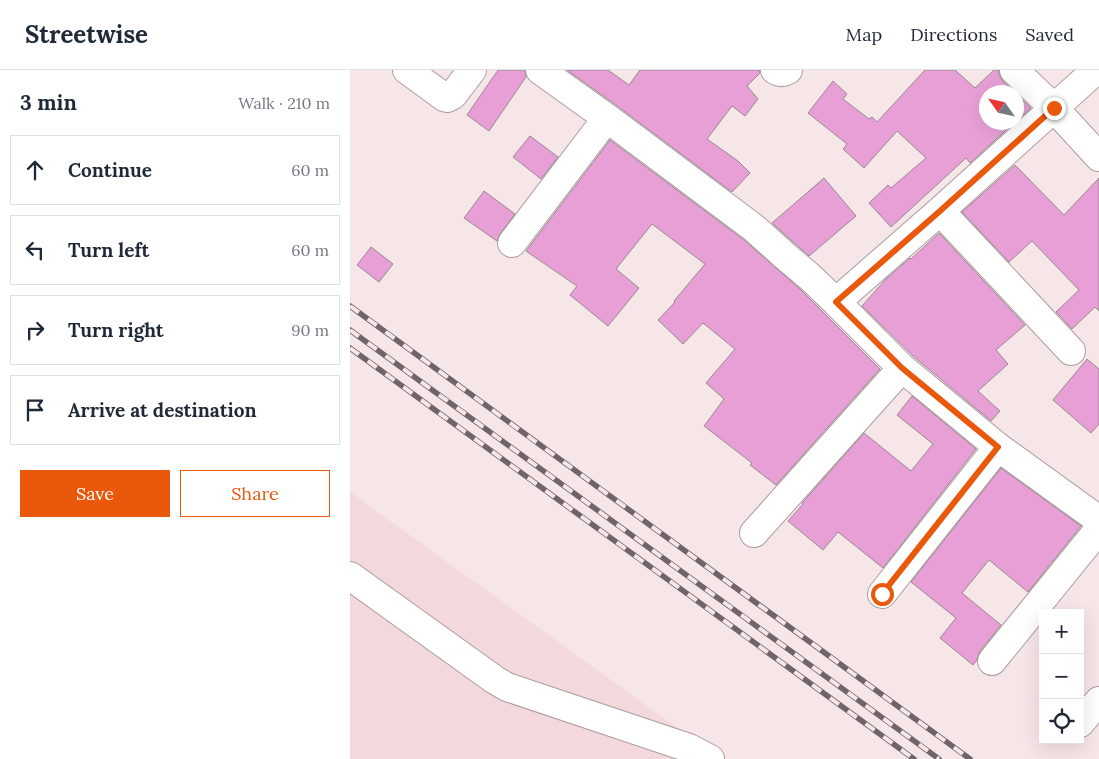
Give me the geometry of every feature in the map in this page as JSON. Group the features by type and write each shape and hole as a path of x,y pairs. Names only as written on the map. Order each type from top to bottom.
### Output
{"street":[{"path":"407,70 447,98 453,95 472,70"},
{"path":"540,70 754,228 836,302 902,368 998,447 1099,520"},
{"path":"775,70 779,72 788,70"},
{"path":"1014,70 1054,108 1099,157"},
{"path":"836,302 1096,70"},
{"path":"512,243 607,118"},
{"path":"940,211 1071,351"},
{"path":"754,533 902,368"},
{"path":"882,594 998,447"},
{"path":"992,661 1099,529"},
{"path":"350,576 507,687 689,748 710,759"},
{"path":"1084,718 1099,701"}],"shaded area":[{"path":"350,492 721,759 350,759"}],"building":[{"path":"498,70 525,70 526,77 489,131 467,115"},
{"path":"567,70 608,70 629,85 640,70 759,70 760,73 747,86 758,99 745,116 732,106 707,139 738,161 750,173 732,192"},
{"path":"925,70 955,70 975,88 994,70 999,70 999,75 1007,85 979,85 979,130 1006,130 970,163 966,158 891,227 869,203 888,185 891,188 926,158 897,131 864,168 843,149 847,144 808,113 833,81 847,94 843,99 869,119 872,117 877,122"},
{"path":"1024,101 1031,108 1024,114"},
{"path":"530,136 558,157 541,179 513,157"},
{"path":"610,140 744,240 800,289 880,369 776,485 750,465 752,463 704,426 724,399 706,383 735,349 703,323 683,344 658,320 705,264 652,224 616,269 639,288 608,326 570,295 577,286 526,251"},
{"path":"1015,165 1064,215 1099,178 1099,311 1095,307 1072,329 1056,312 1079,290 1032,241 1009,262 962,212"},
{"path":"824,178 856,216 809,256 772,223"},
{"path":"484,191 515,214 497,241 464,218"},
{"path":"939,233 1025,325 996,350 1008,364 978,391 1000,411 991,421 913,356 862,306 885,280"},
{"path":"371,247 393,264 379,282 357,265"},
{"path":"1087,359 1099,369 1099,424 1091,433 1053,400"},
{"path":"912,396 976,449 883,568 838,532 823,550 788,521 864,433 911,471 933,444 897,415"},
{"path":"1001,468 1081,526 1028,592 989,560 962,593 1001,625 980,651 973,665 940,638 956,618 911,582"}],"railway":[{"path":"350,306 970,759"},
{"path":"350,330 939,759"},
{"path":"350,348 914,759"}],"route":[{"path":"882,594 998,447 902,368 836,302 1054,108"}]}
